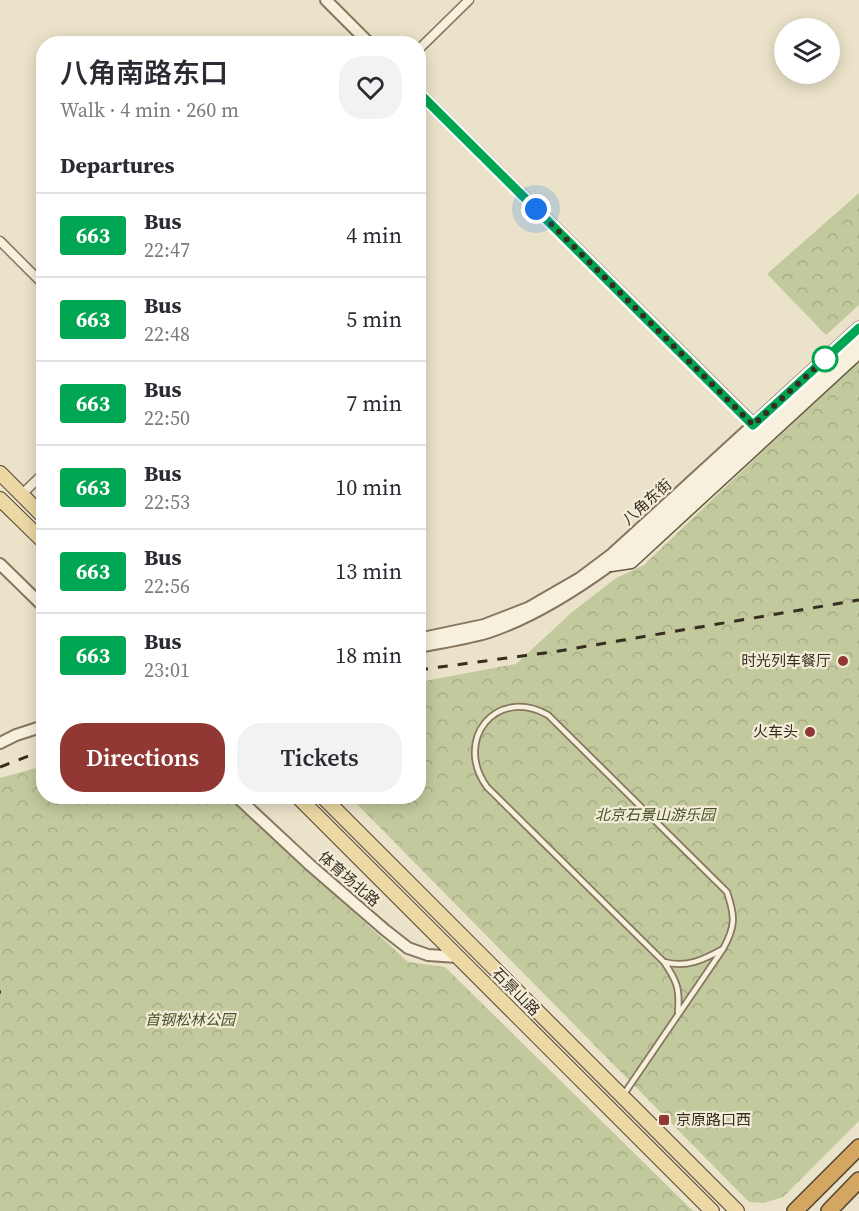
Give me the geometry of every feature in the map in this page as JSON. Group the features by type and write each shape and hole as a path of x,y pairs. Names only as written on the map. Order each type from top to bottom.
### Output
{"highway":[{"path":"795,1211 859,1147"},
{"path":"829,1211 859,1180"}],"main road":[{"name":"八角东街","path":"759,431 859,328"},
{"name":"八角东街","path":"610,565 859,340"},
{"path":"759,431 859,352"},
{"path":"0,473 36,509"},
{"path":"0,499 36,534"},
{"name":"石景山路","path":"305,804 712,1211"},
{"name":"石景山路","path":"330,804 737,1211"}],"street":[{"path":"326,0 362,36"},
{"path":"426,42 469,0"},
{"path":"426,100 759,431"},
{"path":"0,241 36,277"},
{"name":"八角东街","path":"426,637 484,624 528,608 580,578 759,431"},
{"path":"21,495 36,481"},
{"path":"0,564 36,599"},
{"name":"八角东街","path":"426,645 490,632 532,615 572,593 610,565"},
{"path":"0,743 36,729"},
{"name":"体育场北路","path":"245,804 344,894 408,948 428,954 458,957"}],"lane":[{"path":"622,1096 723,949 729,938 734,915 727,892 548,715 526,706 510,706 497,712 484,722 477,735 474,753 475,765 480,776 487,787 664,962 676,978 679,998 678,1014"},
{"path":"664,962 677,965 692,964 705,960 723,949"}],"green space":[{"path":"859,193 859,305 826,335 767,274"},
{"name":"北京石景山游乐园","path":"859,359 859,1121 783,1197 764,1203 749,1202 357,804 426,804 426,681 516,664 571,613 616,578 644,565"},
{"name":"首钢松林公园","path":"36,768 36,804 236,804 408,962 445,967 693,1211 0,1211 0,778"}],"railway":[{"path":"426,669 559,651 859,600"},
{"path":"0,767 36,753"}],"bus line":[{"name":"663","path":"426,100 753,425 859,328"}],"place":[{"name":"时光列车餐厅","path":"843,661"},
{"name":"火车头","path":"810,732"},
{"name":"京原路口西","path":"664,1120"}],"route":[{"path":"536,209 753,425 825,359"}]}
